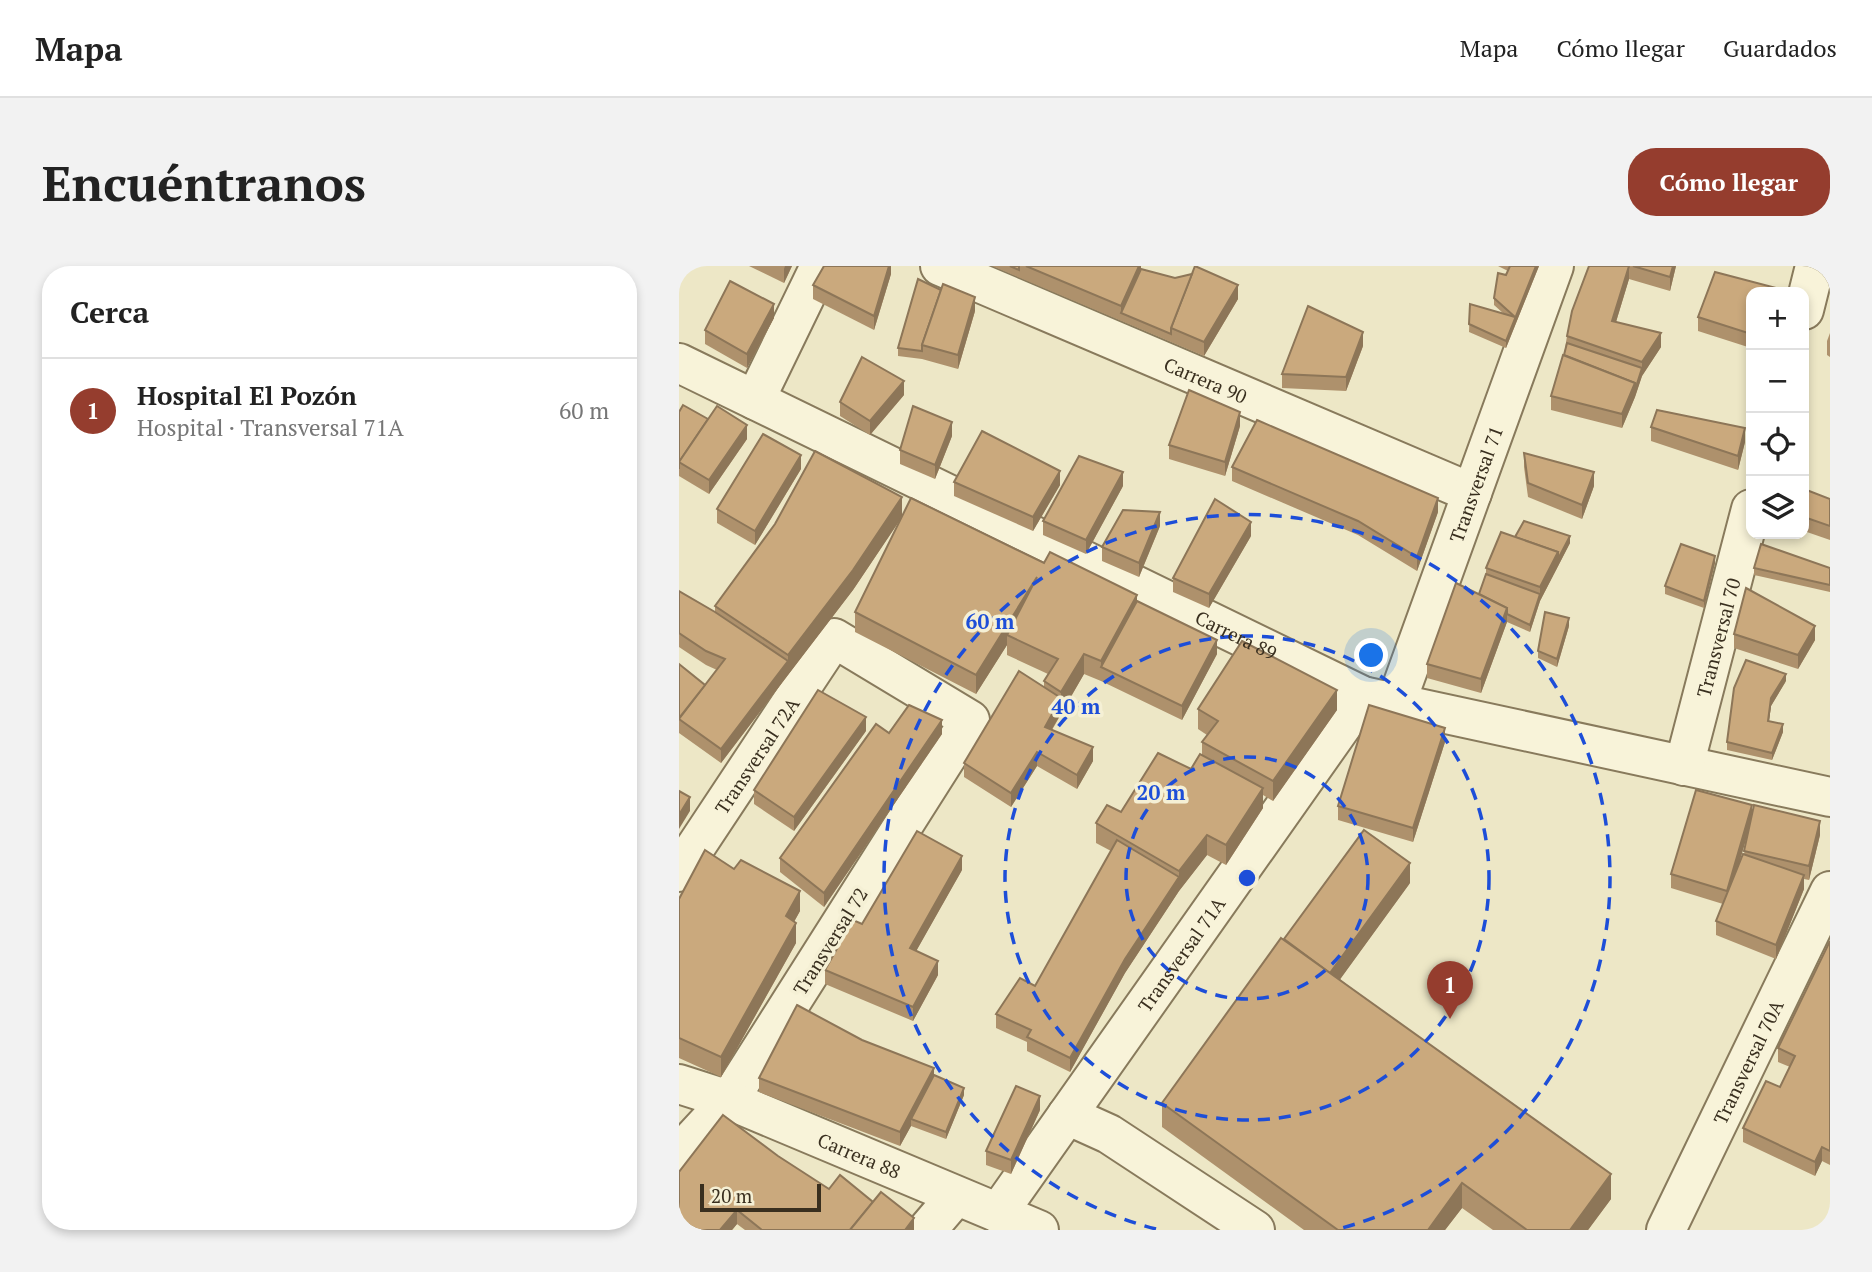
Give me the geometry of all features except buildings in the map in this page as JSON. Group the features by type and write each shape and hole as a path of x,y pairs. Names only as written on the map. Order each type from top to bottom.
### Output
{"street":[{"path":"755,400 820,266"},
{"name":"Carrera 90","path":"940,266 1472,493"},
{"name":"Transversal 71","path":"1379,700 1472,493 1555,266"},
{"path":"1809,290 1815,266"},
{"name":"Carrera 89","path":"679,363 1379,700 1830,797"},
{"name":"Transversal 70","path":"1684,766 1746,528"},
{"name":"Transversal 72","path":"679,1154 729,1100 970,720 834,638"},
{"name":"Transversal 72A","path":"679,872 834,638"},
{"name":"Transversal 71A","path":"997,1213 1067,1115 1379,700"},
{"name":"Transversal 70A","path":"1666,1230 1830,891"},
{"name":"Carrera 88","path":"679,1084 729,1100 1039,1230"},
{"path":"1067,1115 1109,1134 1255,1230"},
{"path":"927,1230 956,1196"}],"place":[{"name":"Hospital El Pozón","path":"1450,1019"}]}
